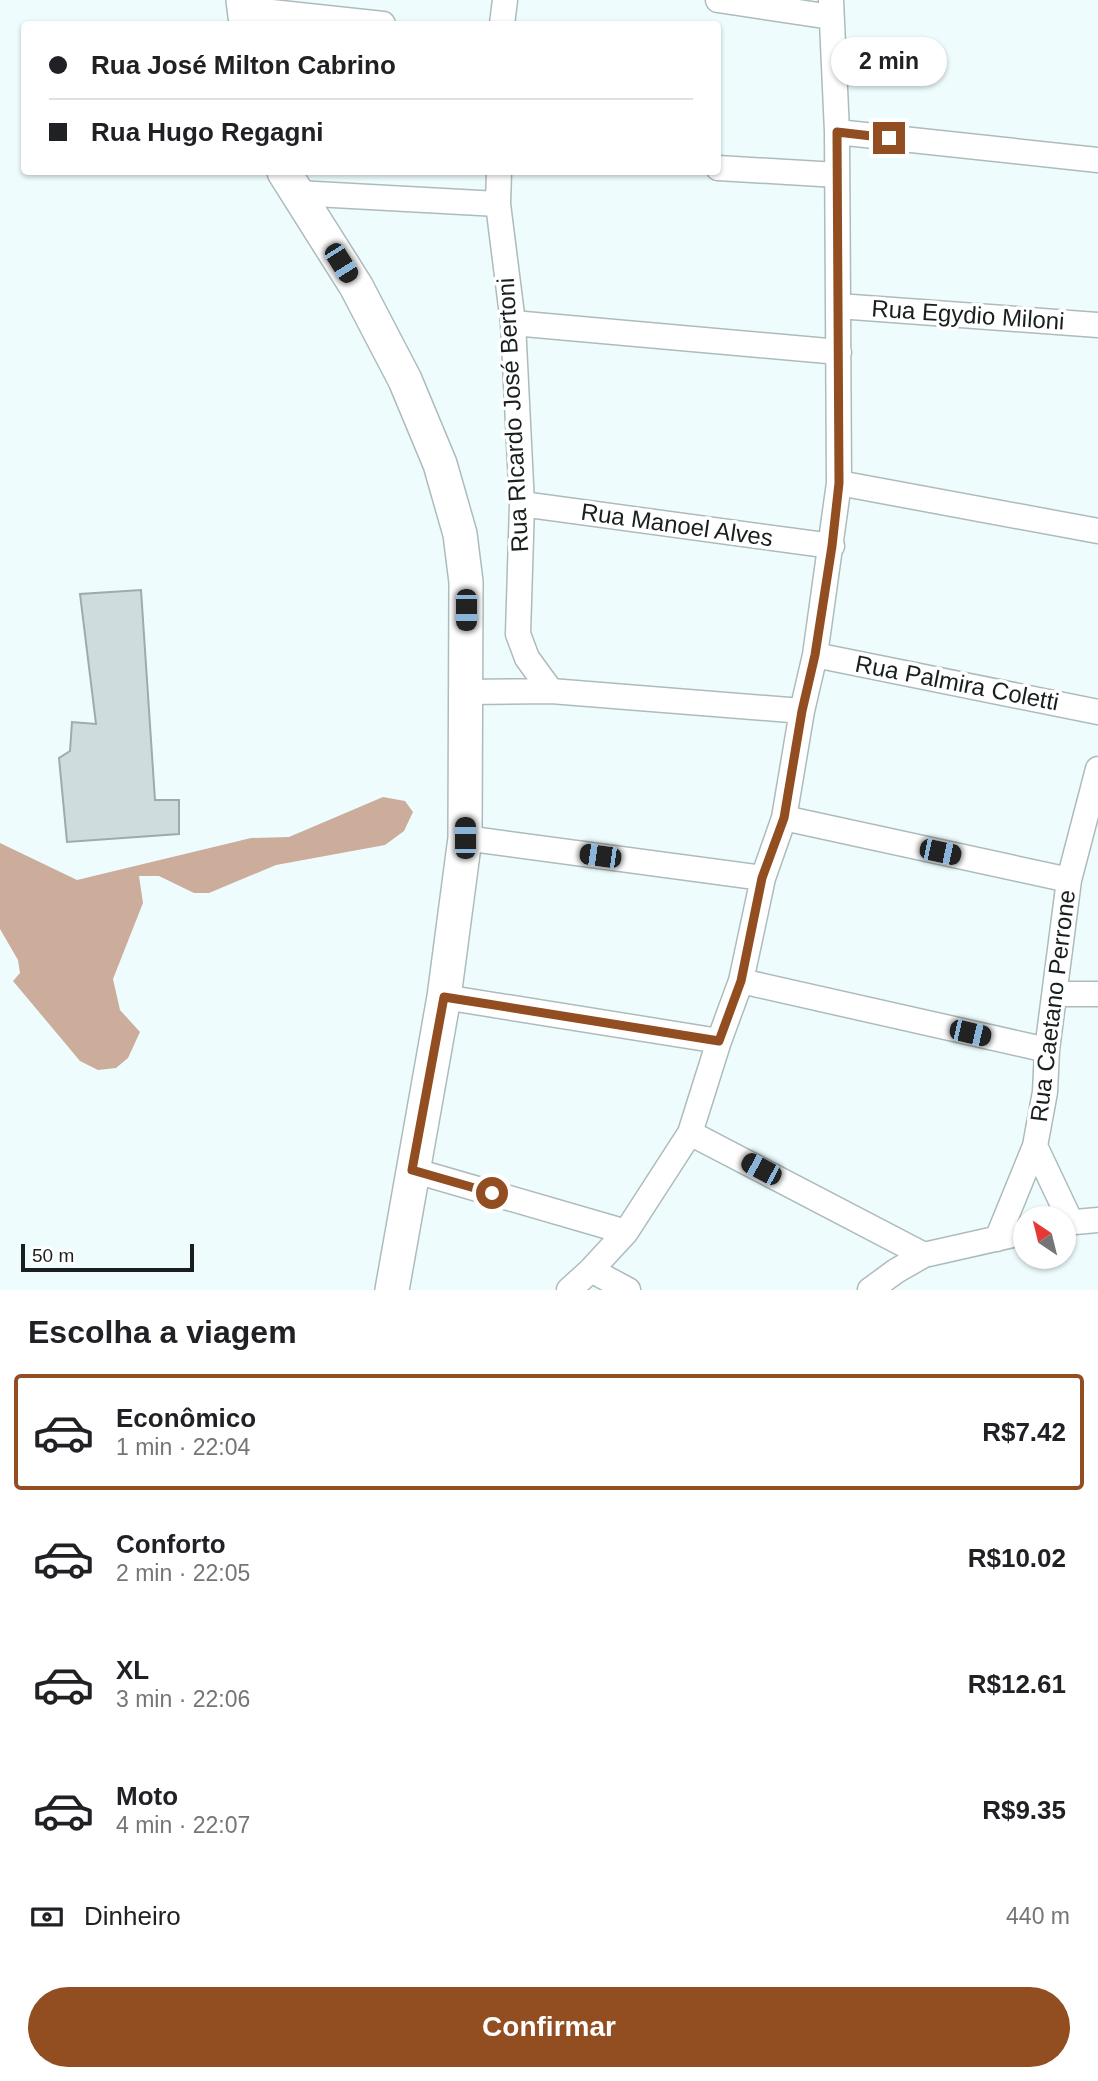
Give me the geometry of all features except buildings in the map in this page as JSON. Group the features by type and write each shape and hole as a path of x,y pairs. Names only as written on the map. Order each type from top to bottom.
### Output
{"street":[{"path":"502,21 505,0"},
{"path":"569,1290 626,1232 690,1133 741,981 762,878 784,818 802,711 815,655 832,546 839,483 839,352 837,132 831,8 718,0"},
{"path":"244,11 351,21"},
{"path":"837,132 1098,160"},
{"path":"721,168 837,175"},
{"name":"Rua RIcardo José Bertoni","path":"499,175 498,204 513,323 522,504 519,634 527,659 551,691"},
{"path":"291,182 498,204"},
{"path":"291,182 362,298 405,380 440,464 460,534 466,582 465,838 444,997 392,1290"},
{"name":"Rua Egydio Miloni","path":"838,306 1098,325"},
{"path":"513,323 839,352"},
{"path":"839,483 1098,531"},
{"name":"Rua Manoel Alves","path":"522,504 832,546"},
{"name":"Rua Palmira Coletti","path":"815,655 1098,712"},
{"path":"466,692 551,691 802,711"},
{"name":"Rua Caetano Perrone","path":"997,1239 1035,1146 1045,1092 1047,1050 1069,880 1093,809 1098,769"},
{"path":"784,818 1069,880"},
{"path":"465,838 762,878"},
{"path":"741,981 1047,1050"},
{"path":"1055,993 1098,994"},
{"path":"444,997 719,1041"},
{"path":"690,1133 924,1255"},
{"path":"1035,1146 1060,1206"},
{"path":"412,1170 626,1232"},
{"path":"1076,1221 1098,1220"},
{"path":"870,1290 924,1255 1013,1235"},
{"path":"591,1270 628,1290"}],"shaded area":[{"path":"383,797 405,801 413,812 404,831 385,845 276,865 209,893 194,893 159,876 139,876 143,903 113,979 120,1010 140,1032 128,1058 116,1068 98,1070 80,1061 13,981 20,973 18,960 0,929 0,843 77,880 251,838 289,837"}],"route":[{"path":"492,1193 412,1170 444,997 719,1041 741,981 762,878 784,818 802,711 815,655 832,546 839,483 837,132 889,138"}]}
